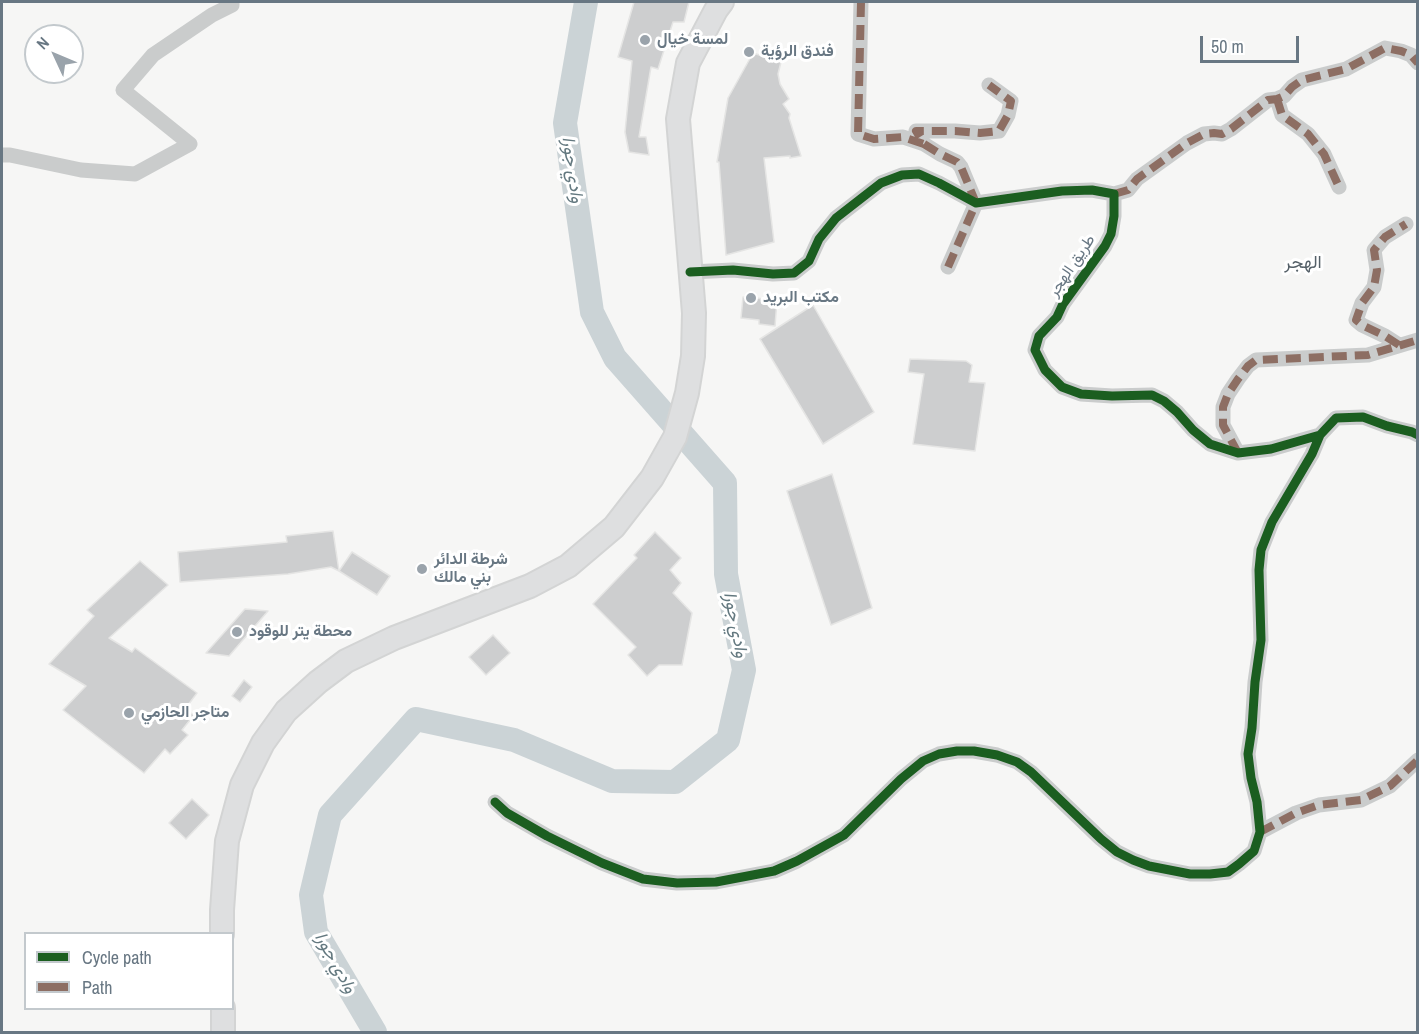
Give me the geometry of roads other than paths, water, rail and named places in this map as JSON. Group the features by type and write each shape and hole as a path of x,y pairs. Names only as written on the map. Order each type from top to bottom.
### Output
{"main road":[{"path":"222,932 227,841 242,785 263,743 286,711 346,661 394,638 530,586 568,566 614,527 652,478 675,437 687,393 693,356 694,313 678,119 688,63 722,2"},
{"path":"223,1010 223,1032"}],"street":[{"path":"2,155 81,170 135,174 190,144 123,90 153,54 212,15 232,5 232,2"},
{"path":"861,2 858,134 874,139 903,137 924,144 957,162 976,203 948,267"},
{"path":"690,272 733,270 773,274 794,273 809,261 819,239 836,218 880,183 902,175 919,174 976,203 1062,192 1092,190 1114,194 1128,190 1137,179 1187,143 1204,135 1222,134 1232,129 1268,100 1284,96 1302,80 1346,69 1385,48 1411,55 1418,63"},
{"path":"924,144 916,131 980,133 999,131 1008,115 1011,101 989,85"},
{"path":"1276,99 1282,115 1308,134 1324,154 1339,187"},
{"name":"طريق الهجر","path":"1114,194 1113,225 1105,246 1063,304 1057,317 1039,336 1035,350 1045,370 1062,387 1082,394 1152,395 1164,401 1210,444 1238,453 1271,449 1320,435 1336,418 1363,417 1418,435"},
{"path":"1400,345 1362,326 1356,320 1362,303 1374,287 1377,270 1374,250 1384,237 1406,224"},
{"path":"1238,453 1223,425 1223,407 1238,379 1256,360 1368,355 1418,340"},
{"path":"495,802 507,813 547,836 602,863 643,879 677,883 716,882 774,871 797,861 844,835 901,779 923,761 939,754 974,751 997,755 1017,762 1031,772 1109,845 1132,860 1149,866 1190,874 1228,872 1254,851 1260,832 1248,754 1255,682 1262,640 1259,570 1261,550 1272,522 1312,454 1320,435"},
{"path":"1260,832 1296,813 1320,805 1361,800 1390,786 1418,760"}],"waterway":[{"name":"وادي جورا","path":"375,1032 316,932 311,895 330,815 416,719 514,740 612,781 675,782 728,740 744,670 726,574 725,483 615,358 592,312 565,123 586,2"}],"place":[{"name":"لمسة خيال","path":"645,40"},
{"name":"فندق الرؤية","path":"749,52"},
{"name":"مكتب البريد","path":"751,298"},
{"name":"شرطة الدائر بني مالك","path":"422,569"},
{"name":"محطة يتر للوقود","path":"237,632"},
{"name":"متاجر الحازمي","path":"129,713"}],"district":[{"name":"الهجر","path":"1303,263"}]}
